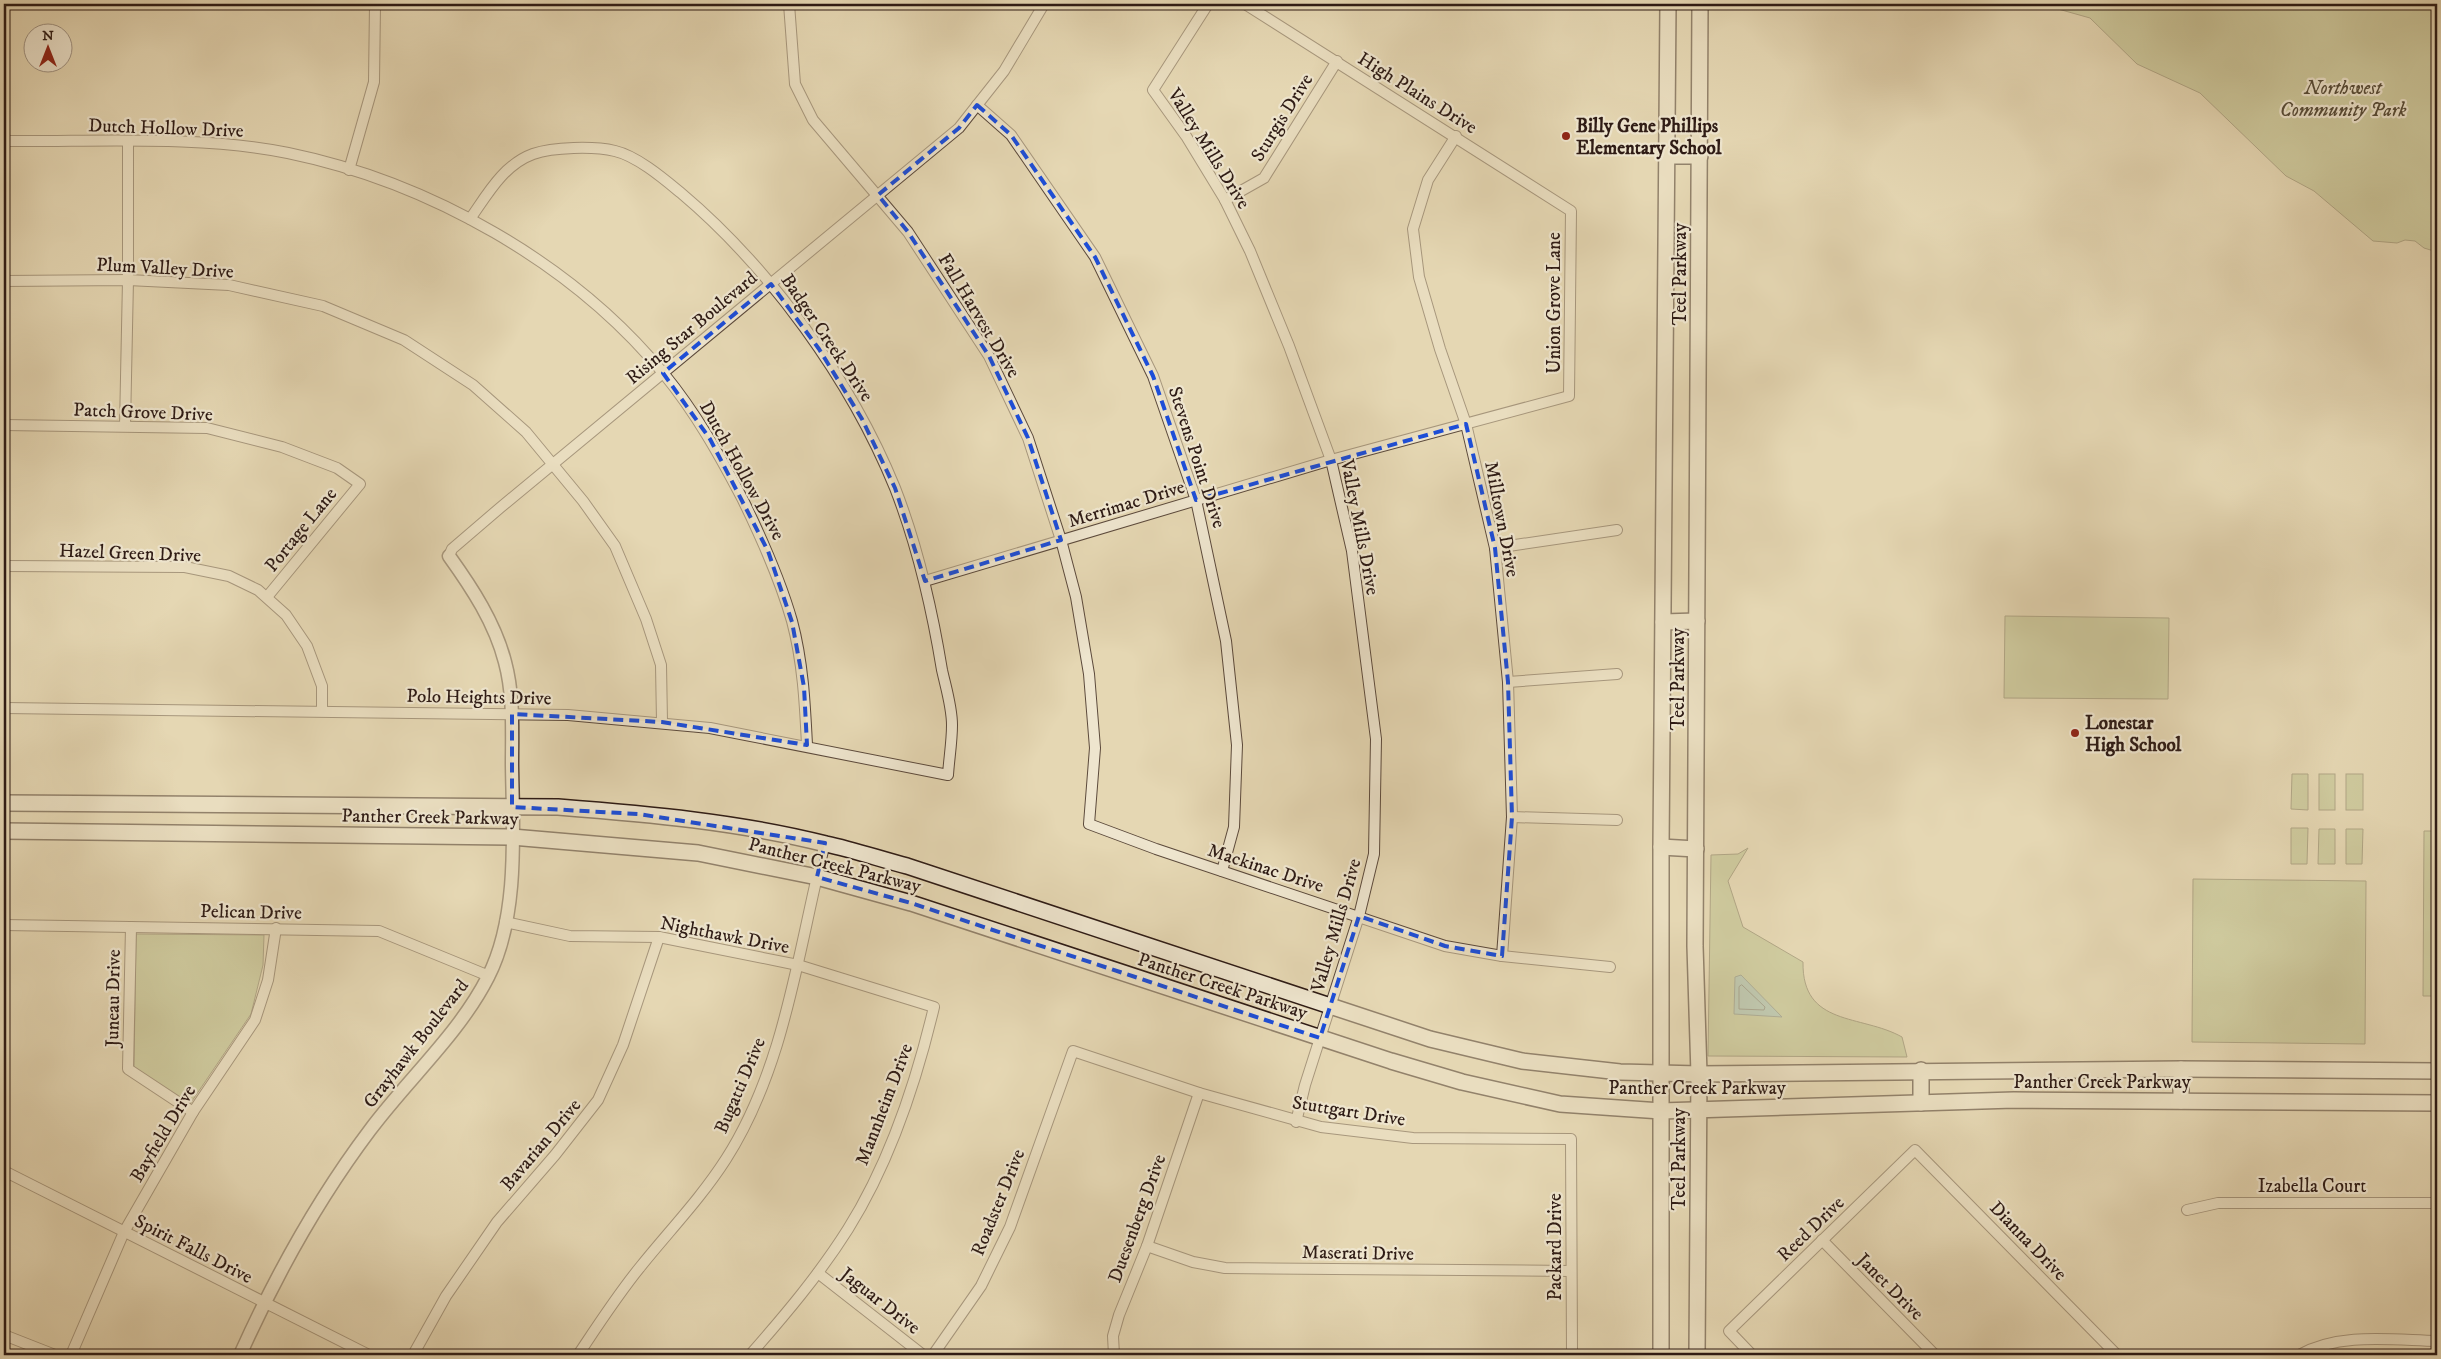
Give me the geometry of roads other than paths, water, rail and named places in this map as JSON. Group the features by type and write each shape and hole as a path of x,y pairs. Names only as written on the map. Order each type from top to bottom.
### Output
{"main road":[{"name":"Teel Parkway","path":"1660,1355 1661,847 1668,4"},
{"name":"Teel Parkway","path":"1697,1355 1699,1074 1695,946 1700,4"},
{"path":"1666,156 1700,156"},
{"path":"1664,622 1697,621"},
{"name":"Panther Creek Parkway","path":"4,803 558,807 638,814 751,829 825,843 907,866 1430,1039 1522,1061 1585,1069 1699,1074 1920,1070 2181,1069 2437,1071"},
{"name":"Panther Creek Parkway","path":"4,831 512,836 698,853 817,877 911,903 1320,1038 1462,1082 1560,1104 1699,1111 2014,1100 2437,1103"},
{"path":"1661,847 1696,849"},
{"path":"2180,1101 2181,1069"},
{"path":"1920,1070 1921,1103"}],"street":[{"path":"349,170 374,82 375,4"},
{"name":"Fall Harvest Drive","path":"790,4 795,84 813,120 908,232 989,356 1028,438 1061,540 1076,597 1089,674 1095,748 1089,824"},
{"name":"Rising Star Boulevard","path":"448,556 452,549 959,128 1004,71 1044,4"},
{"name":"Valley Mills Drive","path":"1208,4 1153,90 1186,136 1225,200 1250,251 1331,460 1352,551 1376,739 1374,854 1359,916 1320,1038 1296,1122"},
{"name":"High Plains Drive","path":"1245,4 1456,136 1571,211"},
{"name":"Sturgis Drive","path":"1225,200 1264,178 1337,61"},
{"name":"Stevens Point Drive","path":"977,105 1011,135 1095,257 1153,376 1196,500 1226,642 1237,745 1234,827 1222,871"},
{"name":"Milltown Drive","path":"1456,136 1428,180 1413,228 1419,278 1440,349 1466,424 1495,548 1508,682 1512,817 1502,956"},
{"name":"Dutch Hollow Drive","path":"4,141 203,142 288,153 349,170 422,196 492,230 577,288 621,328 663,373 710,439 768,551 792,622 804,688 807,745"},
{"path":"125,426 128,142"},
{"name":"Badger Creek Drive","path":"470,219 501,175 532,154 571,148 616,151 656,172 704,212 771,284 819,349 862,419 895,488 925,581 952,723 948,775"},
{"name":"Union Grove Lane","path":"1570,396 1571,211"},
{"name":"Plum Valley Drive","path":"4,281 128,280 239,287 323,306 404,340 473,384 526,432 554,464 583,500 614,546 646,619 661,665 662,722"},
{"name":"Merrimac Drive","path":"925,581 1331,460 1570,396"},
{"name":"Patch Grove Drive","path":"4,425 207,428 282,447 337,468 360,484"},
{"name":"Portage Lane","path":"267,597 360,484"},
{"path":"1495,548 1617,530"},
{"name":"Grayhawk Boulevard","path":"240,1355 264,1302 312,1218 370,1130 463,1016 489,976 505,922 511,888 512,714 510,684 494,629 448,556"},
{"name":"Hazel Green Drive","path":"4,566 185,567 230,576 258,590 267,597 286,615 307,646 322,686 322,712"},
{"path":"1508,682 1617,674"},
{"name":"Polo Heights Drive","path":"4,708 568,715 662,722 710,728 807,745 948,775"},
{"path":"1512,817 1617,820"},
{"name":"Mackinac Drive","path":"1089,824 1445,946 1502,956 1610,967"},
{"name":"Bugatti Drive","path":"578,1355 640,1267 695,1203 726,1158 753,1108 779,1038 798,965 825,843"},
{"name":"Nighthawk Drive","path":"505,922 570,936 659,937 798,965 934,1007"},
{"name":"Pelican Drive","path":"4,925 379,931 489,976"},
{"name":"Juneau Drive","path":"131,927 128,1069 193,1112"},
{"name":"Bayfield Drive","path":"70,1355 124,1232 193,1112 255,1020 268,980 276,928"},
{"name":"Bavarian Drive","path":"413,1355 446,1296 496,1222 555,1155 598,1100 623,1046 659,937"},
{"name":"Mannheim Drive","path":"750,1355 802,1295 849,1228 889,1150 922,1057 934,1007"},
{"name":"Stuttgart Drive","path":"1073,1052 1199,1094 1296,1122 1350,1132 1413,1138 1571,1139"},
{"name":"Roadster Drive","path":"933,1355 982,1286 1010,1227 1073,1052"},
{"name":"Duesenberg Drive","path":"1114,1355 1113,1336 1117,1322 1147,1246 1199,1094"},
{"name":"Packard Drive","path":"1571,1139 1572,1355"},
{"name":"Reed Drive","path":"1752,1355 1729,1331 1915,1150"},
{"name":"Dianna Drive","path":"1915,1150 2117,1355"},
{"name":"Spirit Falls Drive","path":"4,1171 369,1355"},
{"name":"Izabella Court","path":"2187,1210 2218,1203 2437,1203"},
{"name":"Janet Drive","path":"1822,1240 1935,1355"},
{"name":"Maserati Drive","path":"1147,1246 1194,1262 1225,1268 1571,1271"},
{"name":"Jaguar Drive","path":"818,1273 923,1355"},
{"path":"4,1335 55,1355"},
{"path":"2299,1355 2314,1347 2354,1340 2437,1341"}],"water":[{"path":"1741,975 1782,1017 1734,1014 1735,977"}],"place":[{"name":"Billy Gene Phillips Elementary School","path":"1566,136"},
{"name":"Lonestar High School","path":"2075,733"}],"park label":[{"name":"Northwest Community Park","path":"2343,98"}]}
